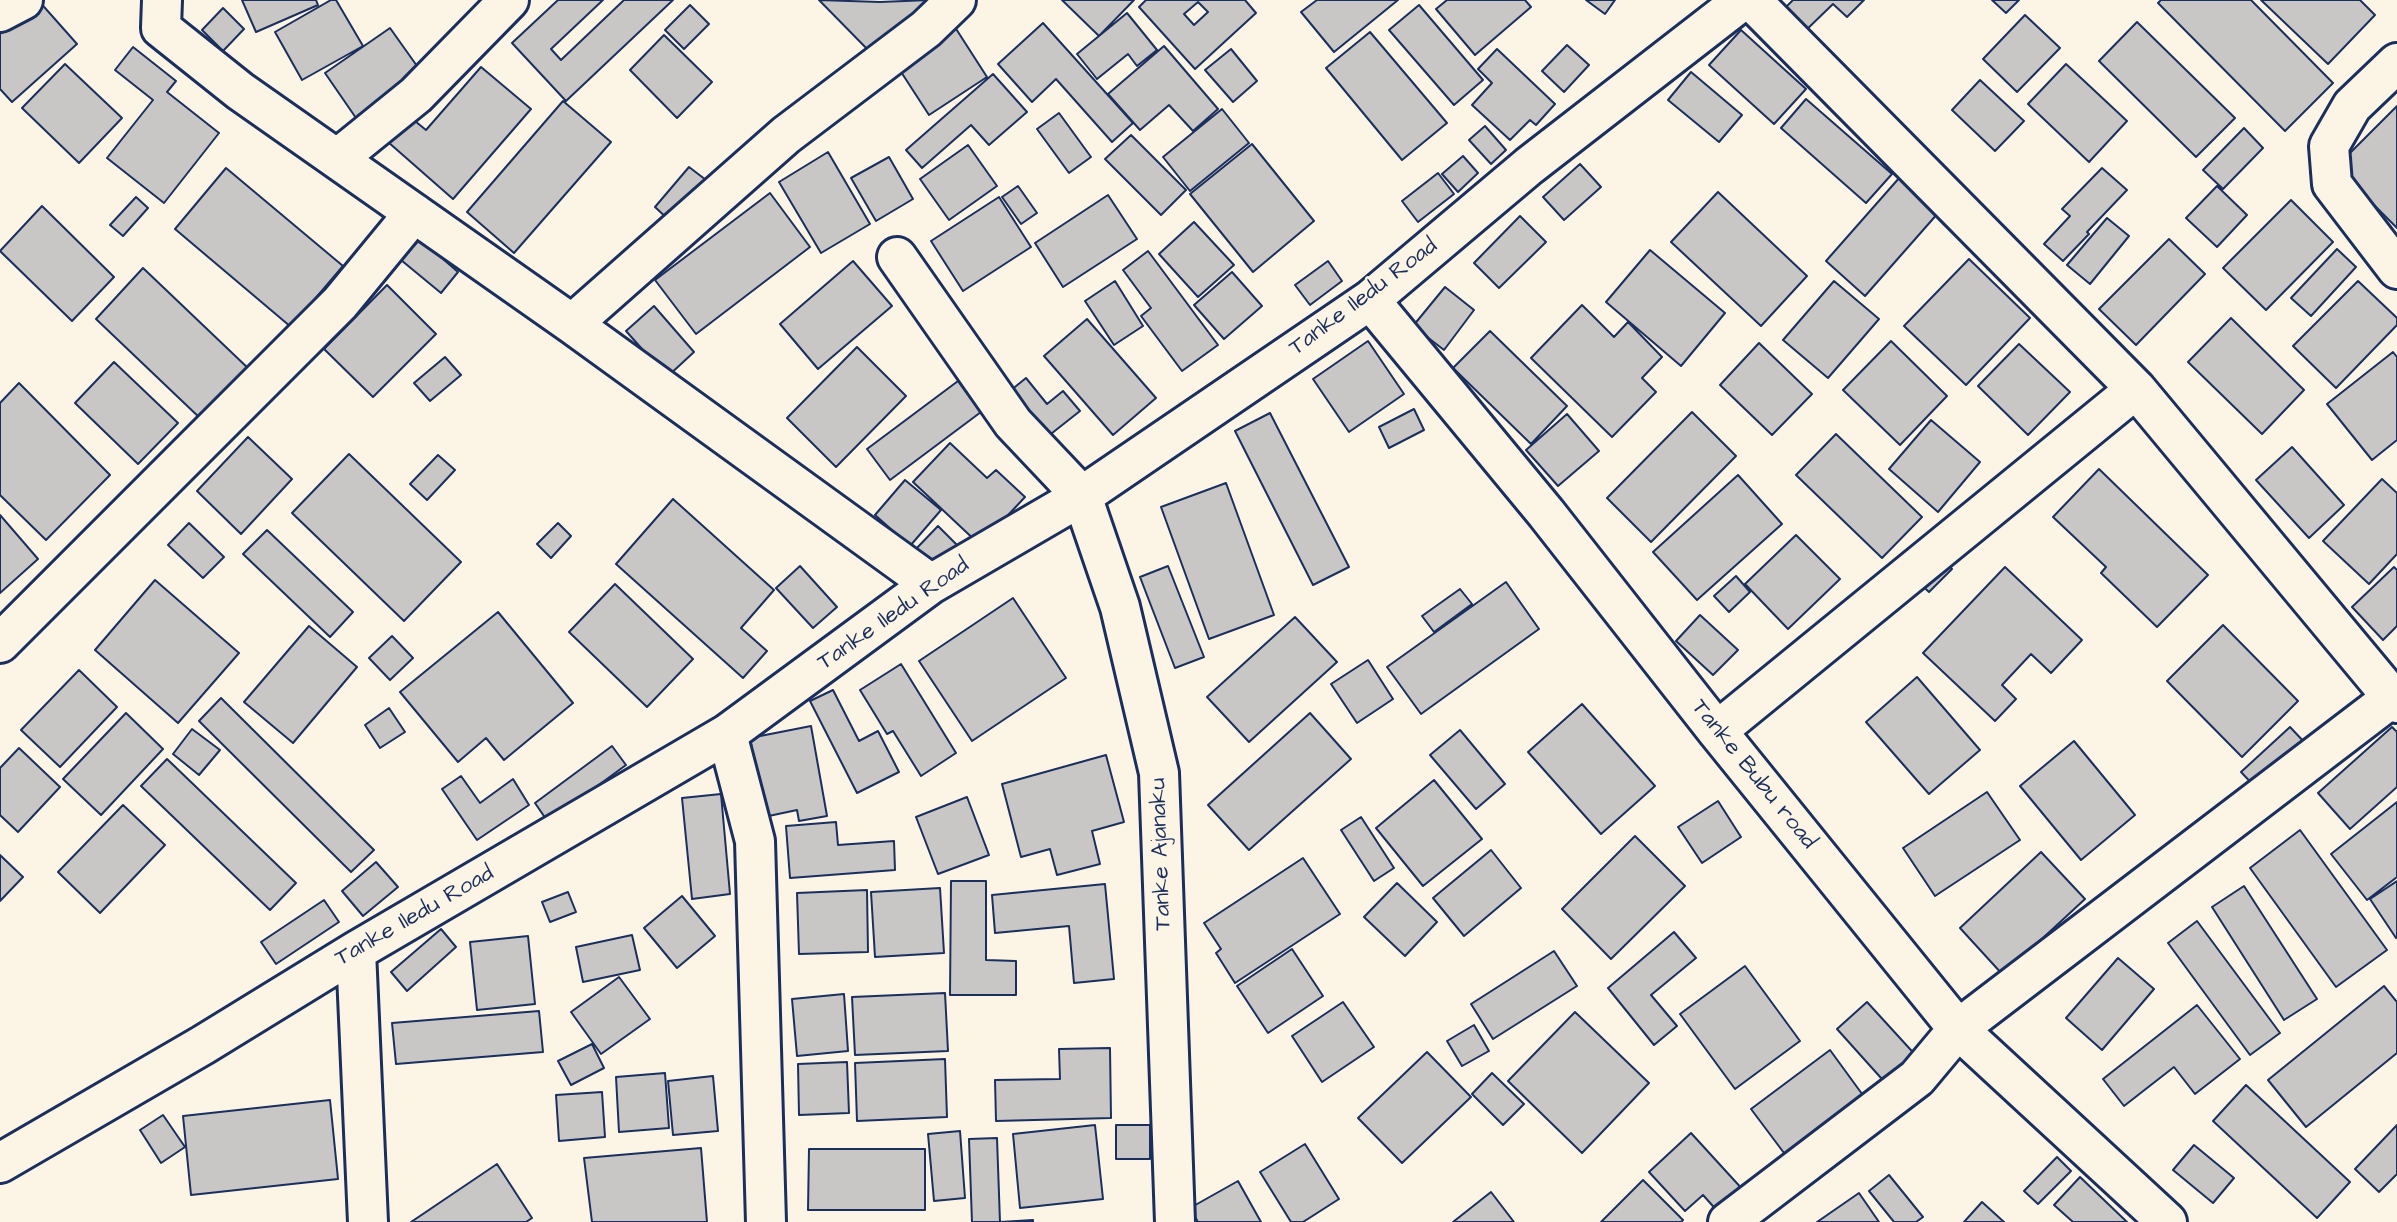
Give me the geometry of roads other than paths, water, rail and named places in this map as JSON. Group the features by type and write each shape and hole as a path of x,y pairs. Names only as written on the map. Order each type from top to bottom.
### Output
{"street":[{"path":"0,12 23,0"},
{"path":"162,0 161,28 240,91 572,324 931,584"},
{"path":"337,159 416,95 509,0"},
{"path":"572,324 786,135 926,29 956,0"},
{"name":"Tanke Iledu Road","path":"0,1163 727,734 931,584 1082,496 1370,300 1529,166 1742,0"},
{"path":"1728,1222 1917,1078 1958,1029 2395,700 2137,389 1751,0"},
{"path":"2397,62 2352,106 2329,146 2332,184 2397,269"},
{"path":"0,643 340,303 414,213"},
{"path":"897,257 1013,423 1082,496"},
{"name":"Tanke Bubu road","path":"1370,300 1546,513 1717,731 1958,1029 2167,1222"},
{"path":"1717,731 2137,389"},
{"name":"Tanke Ajanaku","path":"1082,496 1120,607 1159,773 1175,1222"},
{"path":"727,734 755,841 766,1222"},
{"path":"356,951 368,1222"}]}
